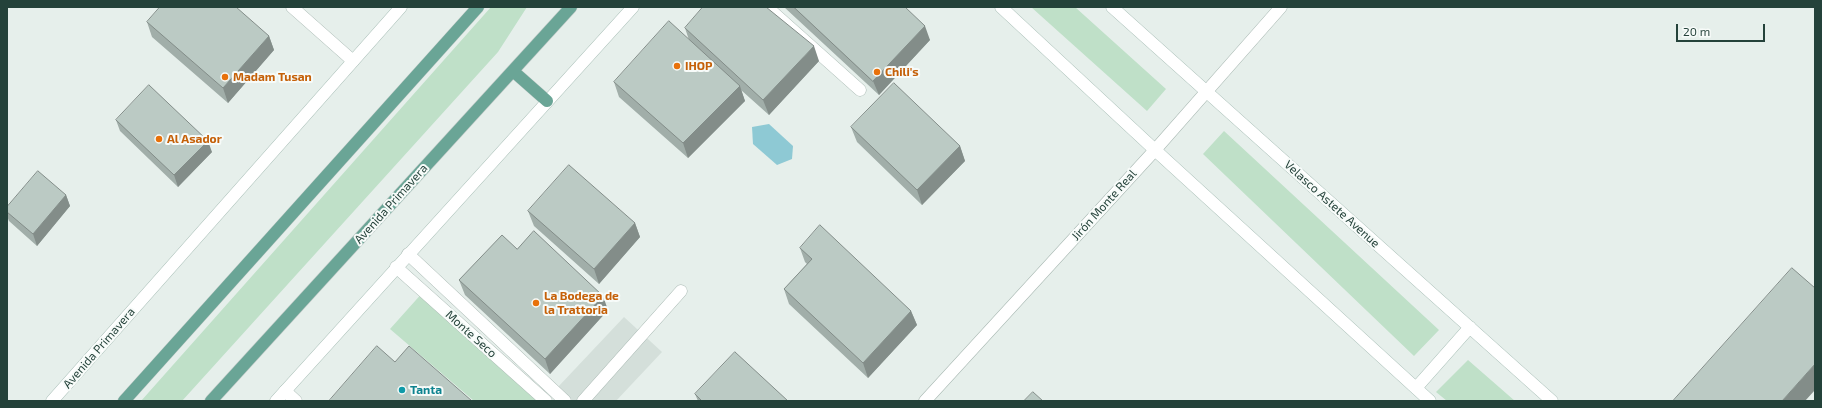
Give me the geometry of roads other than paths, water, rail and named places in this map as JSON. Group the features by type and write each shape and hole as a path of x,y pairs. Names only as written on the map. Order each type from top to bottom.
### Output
{"main road":[{"path":"292,7 352,61"},
{"name":"Avenida Primavera","path":"52,401 401,7"},
{"path":"124,401 478,7"},
{"name":"Avenida Primavera","path":"211,401 571,7"},
{"path":"276,401 633,7"},
{"path":"767,7 860,90"},
{"path":"1001,7 1430,401"},
{"name":"Velasco Astete Avenue","path":"1112,7 1552,401"},
{"name":"Jirón Monte Real","path":"925,401 1155,150 1205,91 1281,7"},
{"path":"513,71 547,101"},
{"path":"408,254 565,401"},
{"name":"Monte Seco","path":"396,267 546,401"},
{"path":"583,401 681,291"},
{"path":"1416,388 1470,327"},
{"path":"285,391 296,401"}],"water":[{"path":"769,124 793,146 792,159 777,165 753,144 752,127"}],"place":[{"name":"IHOP","path":"677,66"},
{"name":"Chili's","path":"877,72"},
{"name":"Madam Tusan","path":"225,77"},
{"name":"Al Asador","path":"159,139"},
{"name":"La Bodega de la Trattoria","path":"536,303"},
{"name":"Tanta","path":"402,390"}]}
